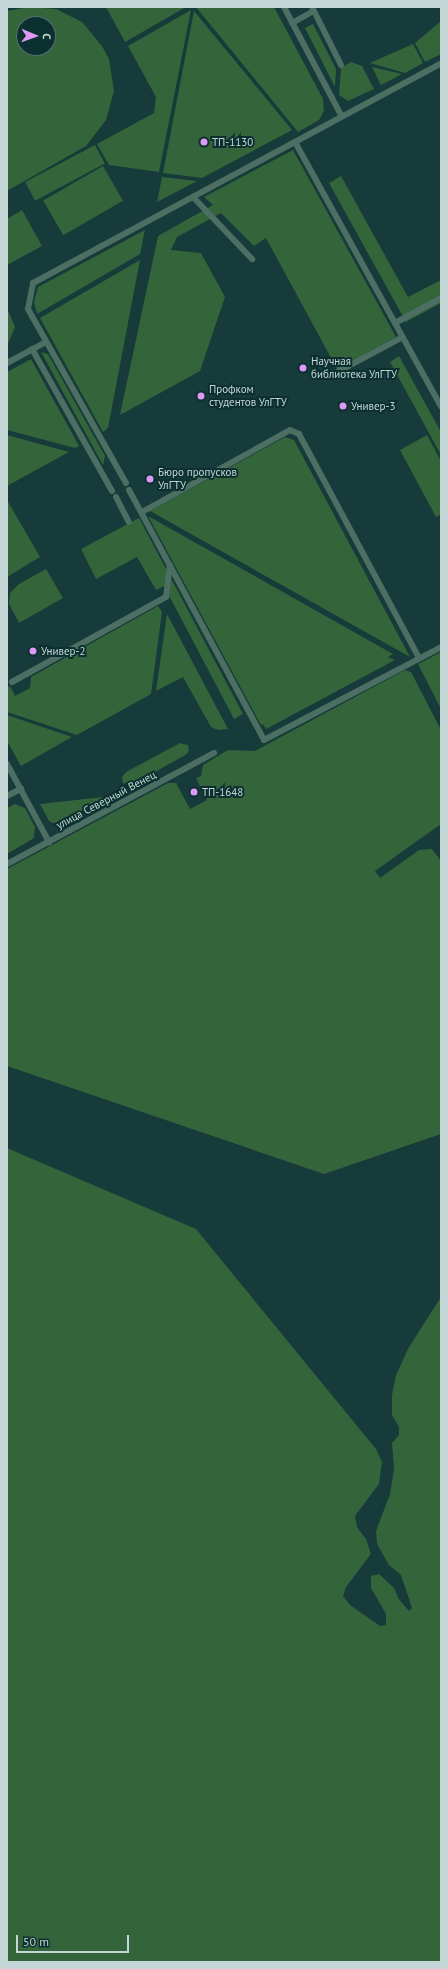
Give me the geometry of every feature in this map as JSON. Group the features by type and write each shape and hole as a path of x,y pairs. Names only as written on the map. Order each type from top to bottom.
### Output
{"lane":[{"path":"284,7 342,117"},
{"path":"292,23 313,9 342,65"},
{"path":"126,483 28,309 33,283 441,63"},
{"path":"295,142 441,406"},
{"path":"193,197 252,258"},
{"path":"395,323 441,298"},
{"path":"339,371 403,337"},
{"path":"7,363 46,342"},
{"path":"32,350 112,491"},
{"path":"142,512 290,430 299,434 419,658"},
{"path":"129,490 264,740 441,646"},
{"path":"116,498 129,522"},
{"path":"12,682 166,597 170,565"},
{"name":"улица Северный Венец","path":"7,864 214,753"},
{"path":"7,764 49,842"},
{"path":"7,796 21,789"}],"green space":[{"path":"29,7 56,9 82,22 102,46 109,59 114,91 106,120 86,146 7,191 7,11"},
{"path":"106,7 186,7 125,42"},
{"path":"196,7 274,7 323,99 324,111 319,120 298,132"},
{"path":"191,10 159,172 109,165 97,144 154,113 156,97 128,46"},
{"path":"194,11 292,130 202,178 163,173"},
{"path":"441,21 441,54 425,62 415,43"},
{"path":"313,24 336,69 335,87 305,28"},
{"path":"413,44 423,63 405,73 370,63"},
{"path":"351,62 362,66 374,89 348,101 339,95 341,68"},
{"path":"372,67 402,74 381,85"},
{"path":"95,145 105,164 35,201 25,182"},
{"path":"293,150 396,337 337,369 266,238 254,246 221,213 177,237 171,250 201,253 225,297 200,371 120,415 158,236 213,205 204,197"},
{"path":"103,166 123,201 63,235 43,201"},
{"path":"341,176 408,297 441,280 441,303 406,322 329,183"},
{"path":"162,177 197,181 157,202"},
{"path":"22,210 42,246 7,265 7,219"},
{"path":"145,230 140,254 37,314 34,302 38,287"},
{"path":"140,260 108,428 103,432 40,318"},
{"path":"7,308 15,327 7,346"},
{"path":"41,352 48,354 105,456 103,465"},
{"path":"399,356 441,432 441,455 390,362"},
{"path":"31,359 79,446 75,448 7,430 7,372"},
{"path":"7,435 69,452 7,486"},
{"path":"427,435 441,461 441,514 436,517 400,450"},
{"path":"285,437 294,440 410,657 150,511"},
{"path":"7,500 40,557 7,577"},
{"path":"148,516 393,654 388,657 395,660 266,729 263,724 261,725"},
{"path":"139,518 243,714 234,719 164,586 156,590 137,557 96,579 81,549"},
{"path":"46,569 63,598 19,623 9,604 10,593 19,584"},
{"path":"158,606 162,612 151,694 77,735 7,712 7,688 10,686 15,696 30,688 31,677"},
{"path":"167,614 228,729 218,730 211,727 183,677 156,691"},
{"path":"441,652 441,709 418,664"},
{"path":"405,670 411,672 441,730 441,824 375,871 380,878 419,850 432,849 441,861 441,1134 324,1174 7,1066 7,869 168,783 176,783 190,809 207,800 196,778 201,776 203,765 228,750 255,751"},
{"path":"7,715 72,737 21,766 7,741"},
{"path":"180,743 188,745 189,750 187,754 132,785 123,783 122,777 126,772"},
{"path":"103,797 102,801 55,824 49,821 40,804"},
{"path":"15,804 25,808 35,827 34,838 7,854 7,808"},
{"path":"7,1148 196,1229 376,1449 382,1462 379,1484 355,1516 357,1527 366,1539 371,1554 346,1587 343,1596 350,1605 380,1626 386,1625 386,1614 371,1588 371,1576 379,1574 395,1589 398,1598 409,1611 412,1608 401,1575 389,1565 377,1544 376,1531 390,1494 394,1469 392,1443 399,1435 399,1427 392,1415 392,1395 396,1375 409,1347 441,1297 441,1962 7,1962"}],"place":[{"name":"ТП-1130","path":"204,142"},
{"name":"Научная библиотека УлГТУ","path":"303,368"},
{"name":"Профком студентов УлГТУ","path":"201,396"},
{"name":"Универ-3","path":"343,406"},
{"name":"Бюро пропусков УлГТУ","path":"150,479"},
{"name":"Универ-2","path":"33,651"},
{"name":"ТП-1648","path":"194,792"}]}
